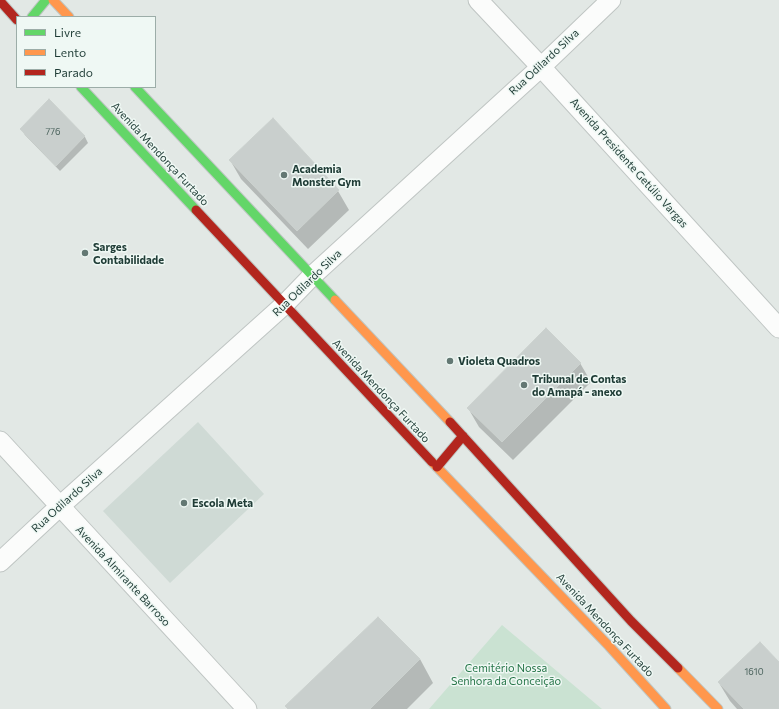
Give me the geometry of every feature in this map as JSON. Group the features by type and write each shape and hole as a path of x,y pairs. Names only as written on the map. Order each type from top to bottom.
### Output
{"street":[{"path":"33,16 46,0"},
{"path":"53,0 68,16"},
{"name":"Avenida Presidente Getúlio Vargas","path":"478,0 779,328"},
{"name":"Rua Odilardo Silva","path":"0,562 284,305 312,276 541,67 611,0"},
{"path":"0,1 16,19"},
{"name":"Avenida Mendonça Furtado","path":"82,88 437,468 611,643 666,709"},
{"name":"Avenida Mendonça Furtado","path":"137,88 463,436 629,623 718,709"},
{"path":"437,468 463,436"},
{"name":"Avenida Almirante Barroso","path":"0,441 59,507 247,709"}],"shaded area":[{"name":"Escola Meta","path":"198,422 264,494 170,583 103,511"}],"green space":[{"name":"Cemitério Nossa Senhora da Conceição","path":"502,625 602,709 429,709"}],"building":[{"path":"49,99 85,136 56,166 20,129"},
{"name":"Academia Monster Gym","path":"273,118 339,190 297,231 229,160"},
{"name":"Tribunal de Contas do Amapá - anexo","path":"546,328 581,363 502,442 467,408"},
{"path":"378,617 420,659 370,709 288,709 285,706"},
{"path":"760,642 779,662 779,709 744,709 718,682"}],"traffic: fast":[{"path":"33,16 46,0"},
{"path":"82,88 196,210"},
{"path":"136,88 335,300"}],"traffic: slow":[{"path":"53,0 68,16"},
{"path":"335,300 450,422"},
{"path":"432,462 609,646 666,709"},
{"path":"678,668 718,709"}],"traffic: jam":[{"path":"0,1 16,19"},
{"path":"196,210 432,462"},
{"path":"450,422 631,621 678,668"},
{"path":"437,467 463,436"}],"place":[{"name":"Academia Monster Gym","path":"284,175"},
{"name":"Sarges Contabilidade","path":"85,253"},
{"name":"Violeta Quadros","path":"450,361"},
{"name":"Tribunal de Contas do Amapá - anexo","path":"524,385"},
{"name":"Escola Meta","path":"184,503"}]}
